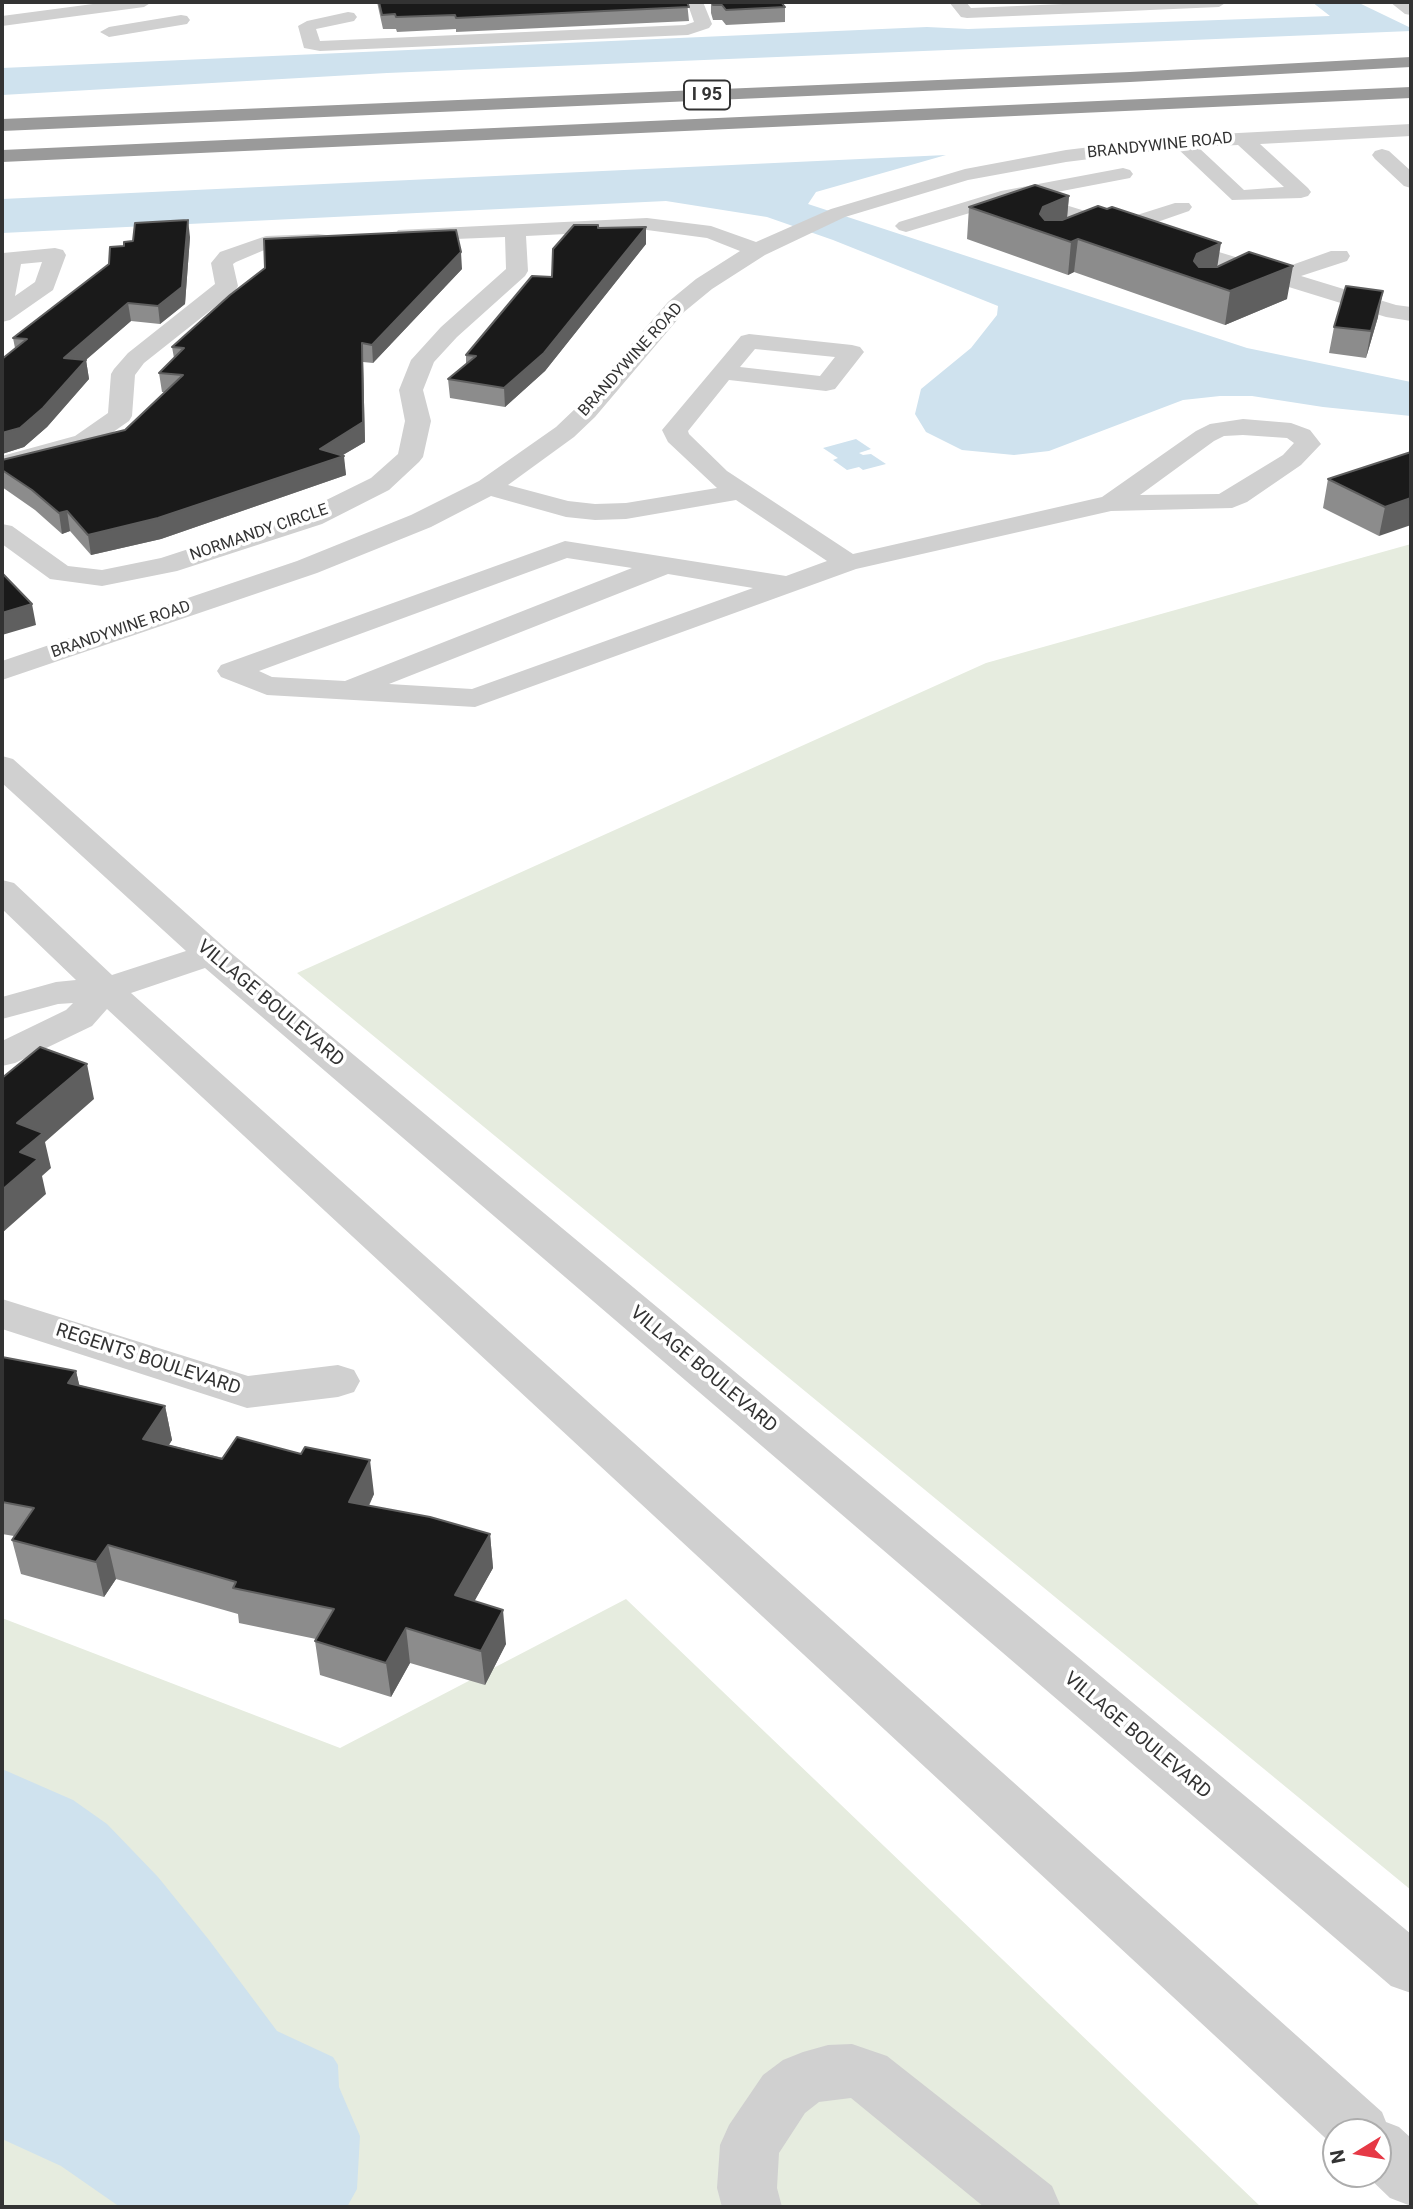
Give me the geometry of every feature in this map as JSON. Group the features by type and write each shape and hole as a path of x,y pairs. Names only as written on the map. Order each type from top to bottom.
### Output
{"highway":[{"name":"I 95","path":"2,125 1130,77 1411,62"},
{"name":"I 95","path":"2,156 1411,92"}],"street":[{"path":"2,21 144,2"},
{"path":"957,2 967,13 1219,2"},
{"path":"1398,2 1411,10"},
{"path":"351,45 344,9 307,26 310,44 320,46 351,45 688,30 703,24 700,4"},
{"path":"76,12 105,39 181,20"},
{"name":"BRANDYWINE ROAD","path":"2,671 331,558 421,522 498,480 565,432 586,412 676,307 704,284 757,250 838,212 917,187 1014,164 1118,148 1242,138 1411,130"},
{"path":"1181,142 1239,196 1301,192 1242,138"},
{"path":"1356,156 1411,153"},
{"path":"1382,155 1411,182"},
{"path":"1182,167 1293,159"},
{"path":"906,226 1008,195 1139,172"},
{"path":"1008,195 1394,312 1411,314"},
{"path":"1072,237 1182,207"},
{"path":"388,236 621,224 664,225 718,234 757,250"},
{"name":"NORMANDY CIRCLE","path":"2,532 60,573 102,578 167,565 312,518 380,484 410,457 418,421 411,390 423,360 449,332 517,271 517,239 512,230"},
{"path":"2,464 84,440 120,416 122,374 136,358 227,286 222,263 228,257 266,242 347,238"},
{"path":"2,302 11,258 55,255 45,285 2,315"},
{"path":"1278,277 1339,256"},
{"path":"1223,283 1254,269"},
{"path":"723,372 675,430 677,437 728,484 848,564"},
{"path":"789,585 565,549 232,671 267,686 475,698 848,564 1111,503 1223,502 1238,496 1281,467 1308,444 1301,435 1277,429 1219,429 1205,436 1111,503"},
{"path":"498,480 566,509 595,512 626,511 728,484"},
{"path":"345,691 665,565"},
{"name":"VILLAGE BOULEVARD","path":"2,766 211,955 1411,1968"},
{"path":"2,890 106,989 1346,2118"},
{"path":"2,1009 56,993 106,989 211,955"},
{"path":"2,1055 79,1018 106,989"},
{"name":"REGENTS BOULEVARD","path":"2,1314 247,1392 338,1381"},
{"path":"752,2207 747,2188 750,2145 784,2094 803,2079 828,2072 852,2071 867,2075 1031,2207"},
{"path":"1392,2160 1411,2177"}],"shaded area":[{"path":"1411,544 1411,1890 297,973 986,663"},
{"path":"626,1599 1261,2207 2,2207 2,1618 340,1748"}],"water":[{"path":"1312,2 1357,2 1411,28 1411,31 387,73 2,95 2,68 927,27 968,29 1330,16"},
{"path":"946,155 816,192 808,204 1247,348 1411,382 1411,416 1252,396 1220,396 1183,400 1049,451 1014,455 962,450 926,432 915,414 921,389 971,348 997,315 998,306 833,240 767,217 666,201 2,233 2,199"},
{"path":"856,439 871,449 859,453 871,454 886,464 863,470 859,467 847,470 833,460 838,458 823,448"},
{"path":"2,1769 73,1800 107,1824 158,1877 277,2031 333,2057 338,2065 339,2087 360,2136 357,2189 347,2207 120,2207 61,2166 2,2139"}],"building":[{"path":"379,2 687,2 689,7 456,18 455,15 382,15"},
{"path":"712,2 781,2 785,7 726,10 722,5 713,5"},
{"path":"1035,185 1069,196 1043,207 1040,214 1045,220 1062,220 1098,206 1107,209 1112,207 1221,243 1197,254 1194,261 1199,267 1217,267 1249,252 1293,266 1230,291 1078,239 1071,242 969,207"},
{"path":"188,220 182,287 158,306 128,303 64,358 86,360 43,408 20,428 2,433 2,359 27,339 13,338 109,264 110,247 124,246 124,242 133,241 135,223"},
{"path":"574,225 598,225 598,228 646,227 544,353 504,388 448,379 476,356 466,355 532,276 552,277 553,249"},
{"path":"456,230 461,252 372,345 362,343 363,422 320,449 344,456 158,518 88,535 67,511 59,513 32,490 2,470 2,460 125,430 183,375 159,373 184,348 172,347 265,268 264,239"},
{"path":"1346,286 1383,291 1371,331 1334,327"},
{"path":"1411,452 1411,498 1385,507 1328,479"},
{"path":"2,573 32,604 2,613"},
{"path":"40,1047 87,1064 17,1123 43,1133 20,1152 38,1159 2,1190 2,1078"},
{"path":"2,1357 76,1371 68,1383 165,1406 143,1439 222,1459 237,1437 301,1454 305,1447 370,1460 349,1502 430,1517 490,1534 455,1595 503,1610 481,1651 406,1628 386,1663 315,1641 334,1609 233,1588 236,1582 108,1545 96,1562 12,1540 34,1508 2,1502"}]}
